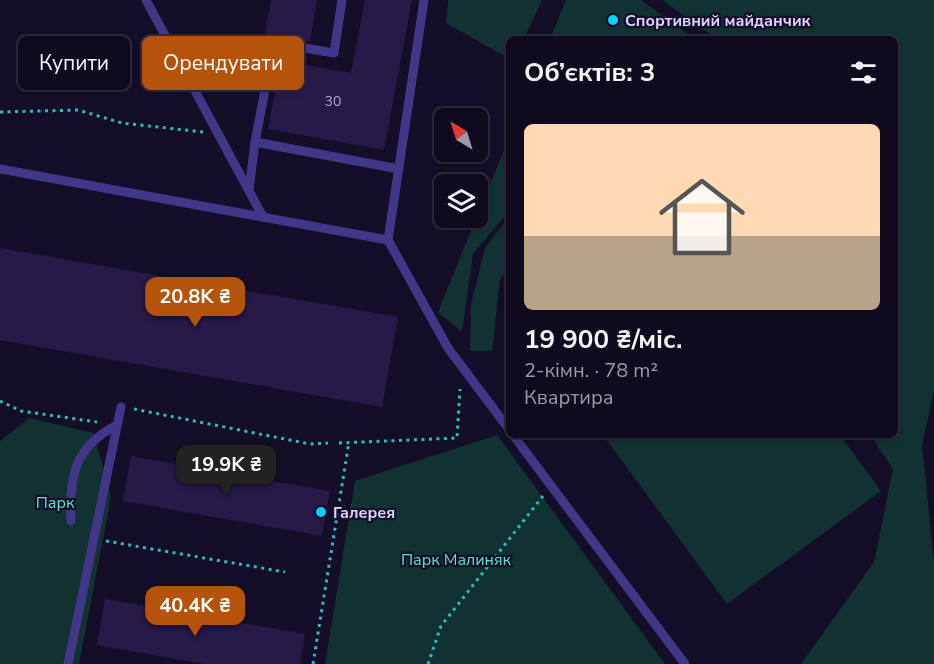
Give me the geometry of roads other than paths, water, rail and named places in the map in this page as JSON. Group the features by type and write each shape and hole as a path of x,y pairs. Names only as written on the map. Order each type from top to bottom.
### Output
{"lane":[{"path":"146,0 263,217"},
{"path":"249,190 255,142 274,44 334,53 342,0"},
{"path":"424,0 388,240 448,348 506,425"},
{"path":"255,142 399,169"},
{"path":"0,169 388,240"},
{"path":"68,664 121,407"},
{"path":"71,521 69,488 76,463 101,433 117,425"},
{"path":"515,438 685,664"}],"place":[{"name":"Спортивний майданчик","path":"613,20"},
{"name":"Галерея","path":"321,512"}],"park label":[{"name":"Парк","path":"55,502"},
{"name":"Парк Малиняк","path":"456,559"}]}
